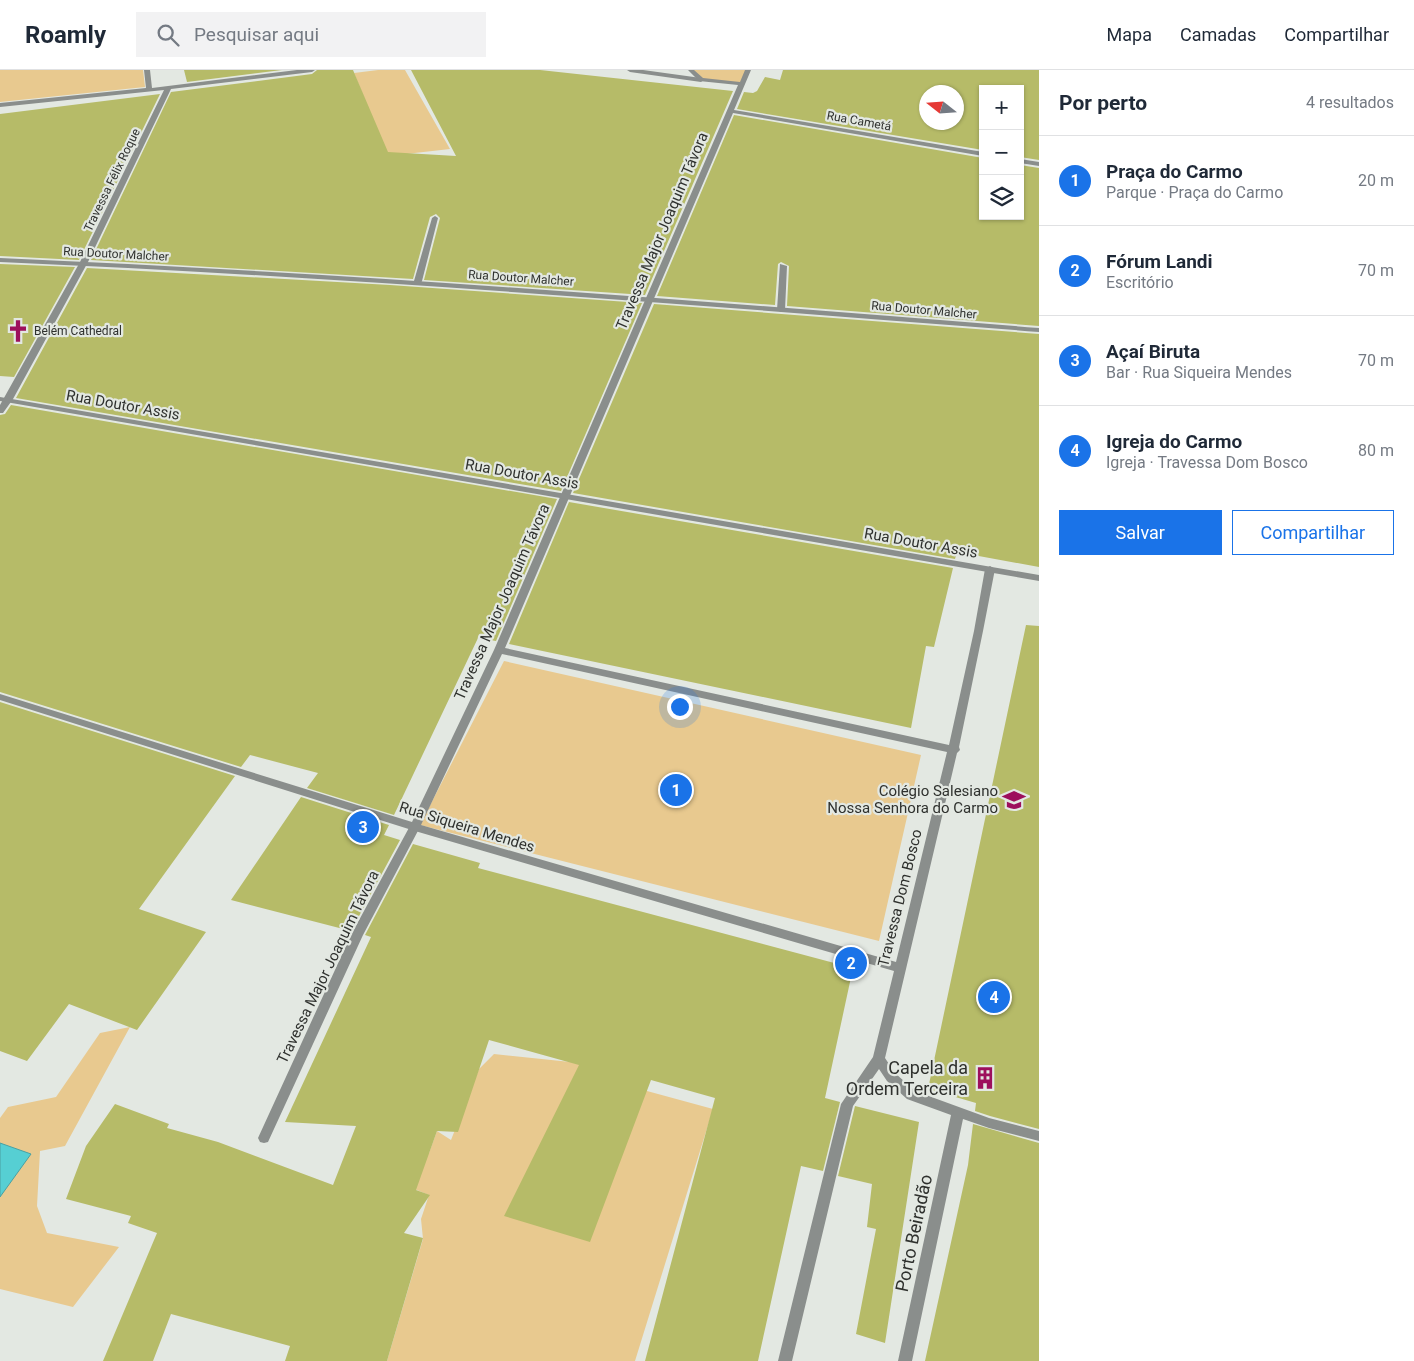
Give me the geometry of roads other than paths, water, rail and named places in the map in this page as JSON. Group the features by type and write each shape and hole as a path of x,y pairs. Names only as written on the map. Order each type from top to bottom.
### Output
{"street":[{"path":"147,70 149,90"},
{"path":"0,105 149,90 312,70"},
{"path":"630,70 742,84"},
{"path":"691,70 701,80"},
{"name":"Travessa Major Joaquim Távora","path":"264,1138 357,936 415,828 499,650 748,70"},
{"name":"Travessa Félix Roque","path":"0,411 5,399 84,262 169,87"},
{"name":"Rua Cametá","path":"731,110 979,153"},
{"path":"1024,162 1039,164"},
{"path":"418,281 435,218"},
{"name":"Rua Doutor Malcher","path":"0,260 84,262 418,281 1039,330"},
{"path":"781,310 783,266"},
{"name":"Rua Doutor Assis","path":"5,399 1039,578"},
{"name":"Travessa Dom Bosco","path":"785,1361 847,1104 879,1059 899,968 955,750 990,569"},
{"path":"499,650 955,750"},
{"name":"Rua Siqueira Mendes","path":"0,697 415,828 899,968"},
{"path":"879,1059 891,1077 911,1095 958,1113 1039,1136"},
{"name":"Porto Beiradão","path":"905,1361 958,1113"}],"water":[{"path":"0,1143 31,1154 0,1197"}],"place":[{"name":"Belém Cathedral","path":"18,331"},
{"name":"Praça do Carmo","path":"676,790"},
{"name":"Colégio Salesiano Nossa Senhora do Carmo","path":"1014,800"},
{"name":"Açaí Biruta","path":"363,827"},
{"name":"Fórum Landi","path":"851,963"},
{"name":"Igreja do Carmo","path":"994,997"},
{"name":"Capela da Ordem Terceira","path":"985,1078"}]}
